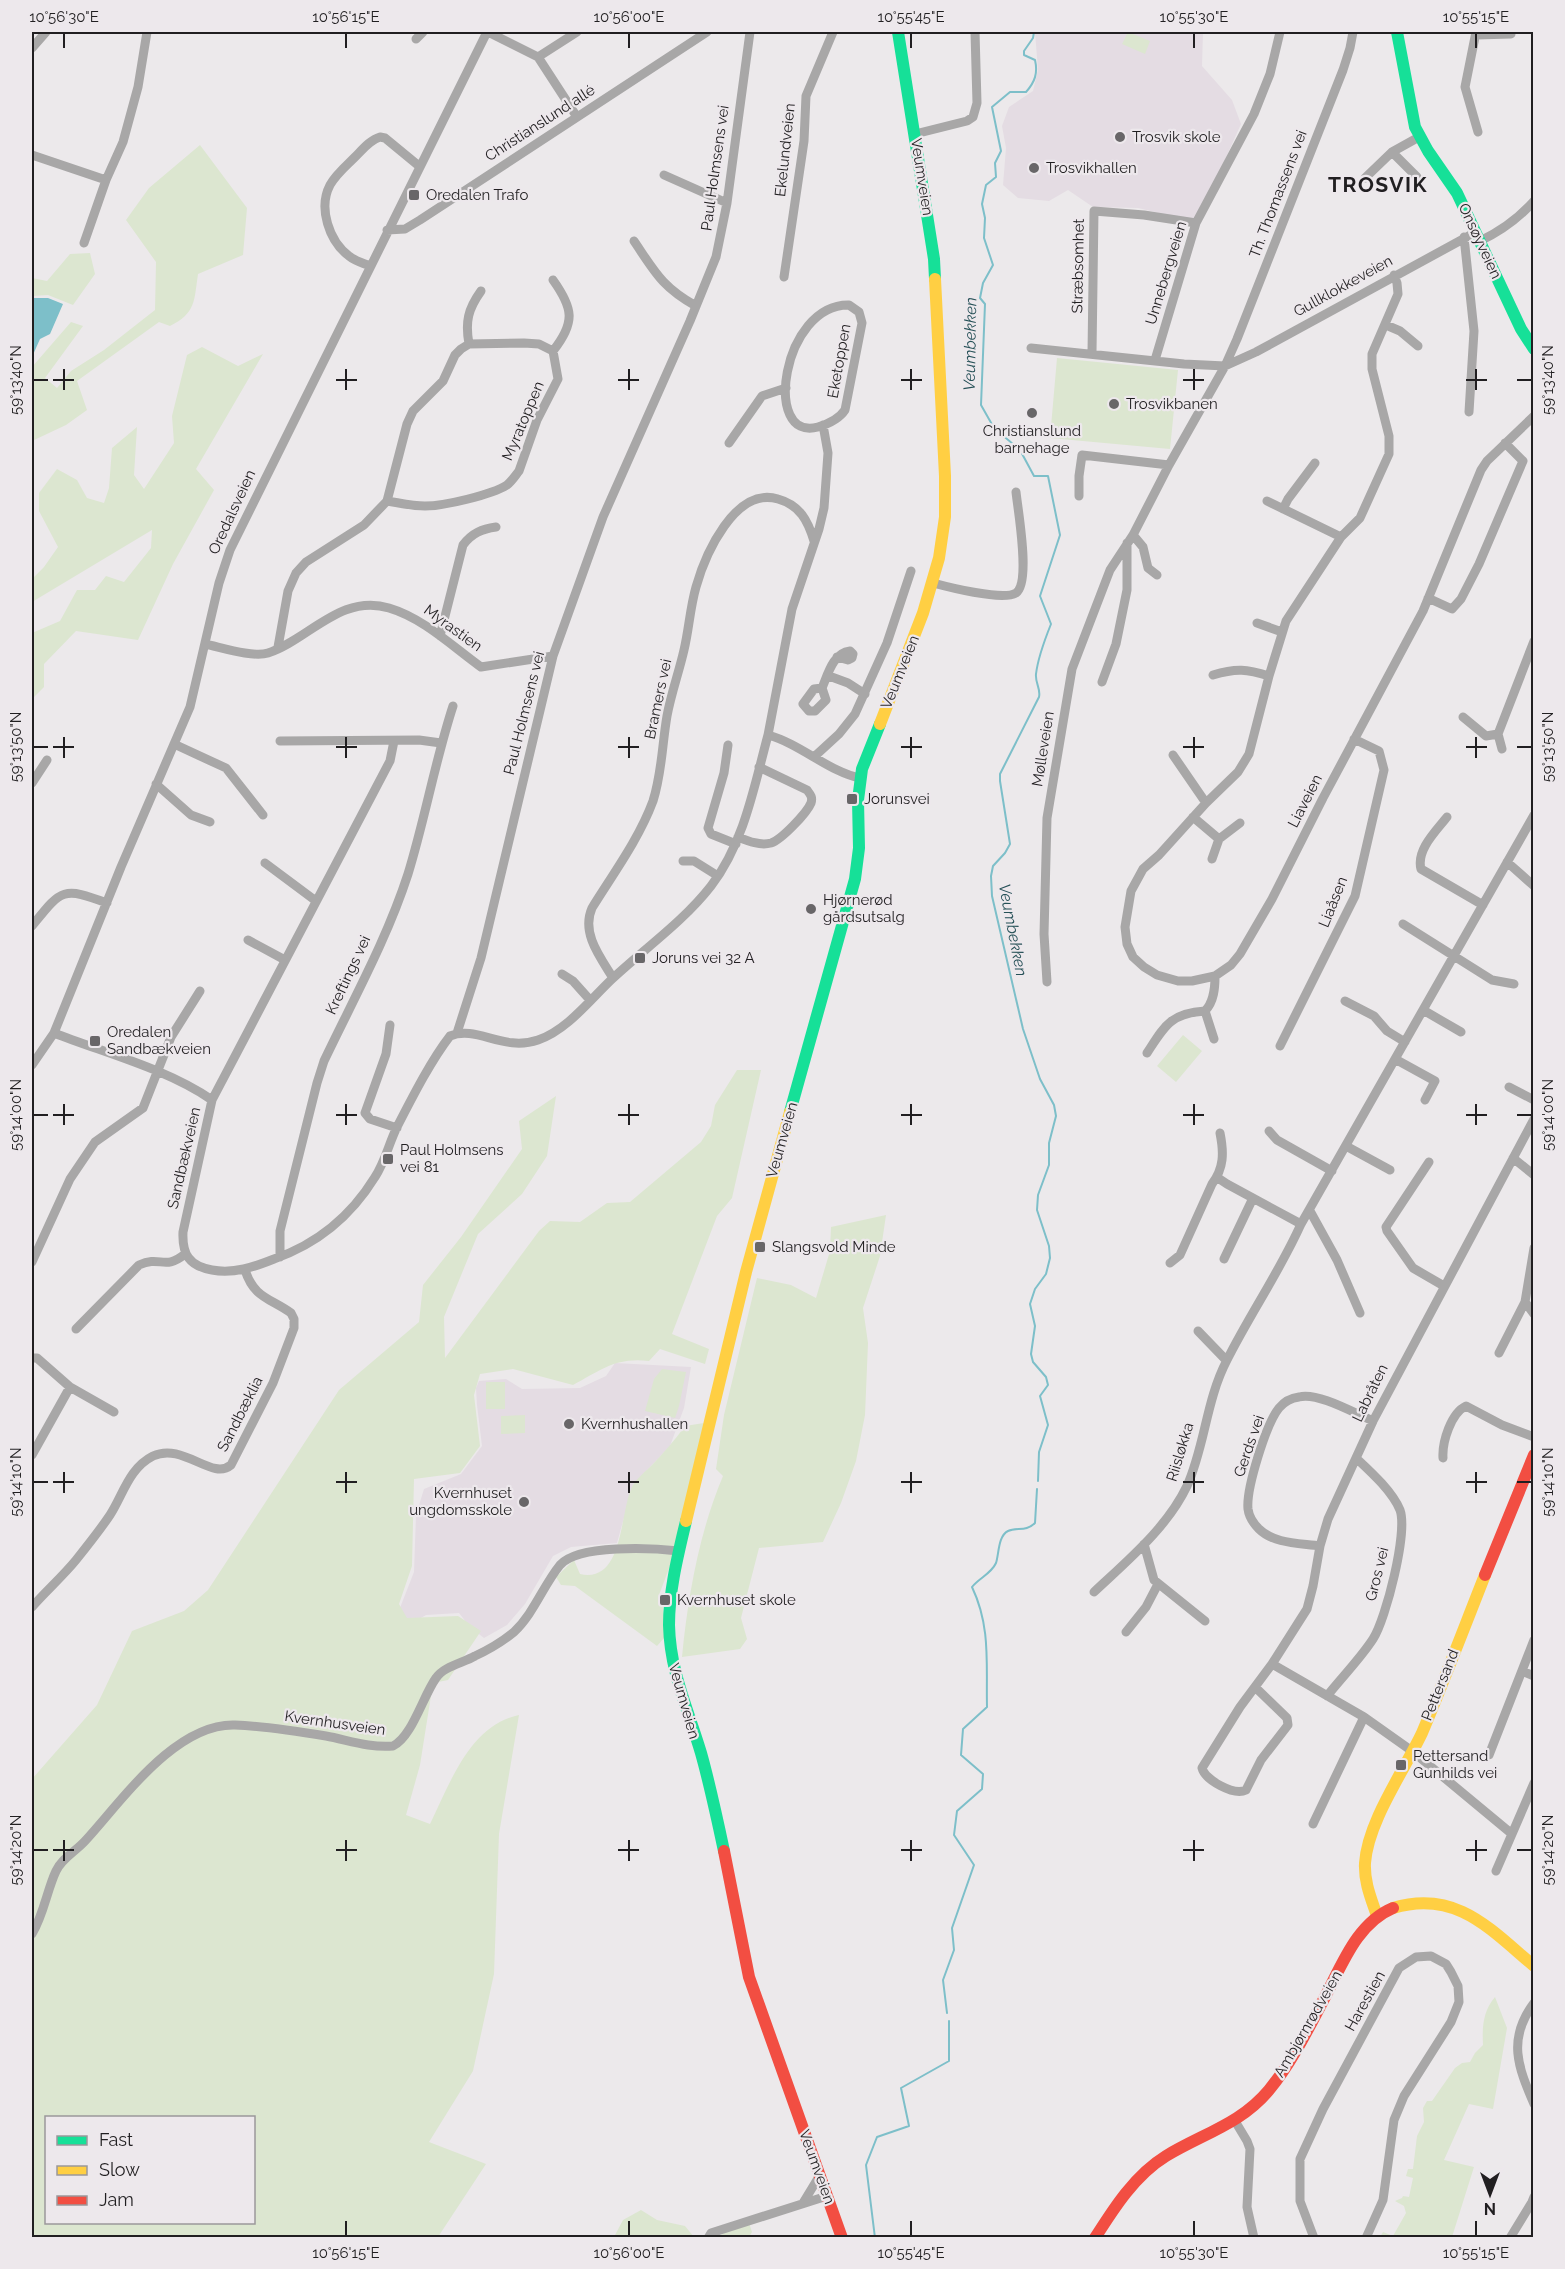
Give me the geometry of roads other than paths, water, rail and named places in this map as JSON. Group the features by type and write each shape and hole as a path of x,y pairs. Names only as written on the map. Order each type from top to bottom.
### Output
{"main road":[{"name":"Veumveien","path":"842,2238 748,1977 734,1894 718,1824 700,1754 674,1671 669,1625 679,1551 746,1272 854,885 859,854 860,778 869,748 912,643 933,583 944,534 945,472 934,259 898,32"},
{"name":"Onsøyveien","path":"1397,32 1410,108 1419,137 1457,193 1474,237 1533,349"},
{"name":"Pettersand","path":"1377,1916 1366,1885 1365,1869 1368,1850 1384,1806 1412,1751 1533,1455"},
{"path":"1377,1916 1420,1902 1447,1905 1472,1917 1533,1966"},
{"name":"Ambjørnrødveien","path":"1095,2238 1115,2208 1141,2176 1164,2157 1235,2121 1257,2103 1274,2083 1291,2056 1359,1936 1377,1916"}],"street":[{"path":"32,48 46,32"},
{"path":"84,243 106,180 123,142 138,87 147,32"},
{"path":"485,32 538,57 577,117"},
{"name":"Oredalsveien","path":"32,1065 54,1033 190,707 219,583 230,550 485,32"},
{"path":"538,57 577,32"},
{"name":"Christianslund allé","path":"387,230 405,229 707,32"},
{"name":"Paul Holmsens vei","path":"185,1254 192,1262 210,1270 245,1270 302,1248 327,1232 354,1206 376,1176 397,1128 442,1045 450,1036 457,1033 481,958 553,656 603,517 716,257 727,203 750,32"},
{"name":"Ekelundveien","path":"784,277 804,141 806,96 833,32"},
{"path":"915,134 967,121 973,117 977,103 975,32"},
{"name":"Unnebergveien","path":"1155,360 1196,223 1254,114 1270,74 1280,32"},
{"name":"Th. Thomassens vei","path":"1225,366 1331,100 1350,48 1353,32"},
{"path":"1478,132 1465,87 1468,61 1476,33 1510,34"},
{"path":"370,266 352,258 335,240 325,210 331,183 371,142 380,137 385,138 419,166"},
{"path":"1365,178 1392,152 1419,137"},
{"path":"1392,152 1417,177"},
{"path":"32,155 106,180"},
{"path":"664,175 727,203"},
{"name":"Gullklokkeveien","path":"1225,366 1256,352 1394,275 1474,237 1500,231 1521,216 1533,201"},
{"name":"Stræbsomhet","path":"1092,353 1094,211 1144,215 1196,223"},
{"path":"1469,412 1474,331 1474,237"},
{"path":"634,241 660,280 674,293 696,306"},
{"path":"1147,1053 1165,1025 1176,1016 1204,1011 1209,1007 1215,976 1185,981 1157,975 1133,957 1127,944 1125,927 1131,891 1143,869 1238,772 1249,754 1269,676 1287,621 1341,537 1360,518 1389,454 1389,436 1372,369 1374,347 1386,325 1398,294 1394,275"},
{"path":"278,647 288,591 296,573 306,561 364,525 387,501 407,424 413,411 443,381 455,355 469,345 539,344 553,351 568,328 570,316 569,305 553,280"},
{"path":"469,345 466,323 468,311 481,291"},
{"name":"Eketoppen","path":"842,305 855,308 859,312 862,323 846,405 839,417 824,425 808,429 801,428 794,423 789,413 786,388 790,356 803,333 820,315 842,305"},
{"path":"1386,325 1400,331 1418,346"},
{"path":"1031,348 1225,366"},
{"name":"Myratoppen","path":"387,501 426,506 489,493 508,484 519,471 537,420 558,379 553,351"},
{"name":"Mølleveien","path":"1047,982 1044,934 1047,818 1072,669 1110,570 1133,534 1225,366"},
{"path":"729,443 762,396 786,388"},
{"name":"Liaveien","path":"1215,976 1231,965 1272,899 1428,598 1475,482 1487,461 1533,416"},
{"path":"457,1033 472,1034 502,1043 526,1043 537,1040 569,1020 691,907 718,876 737,841 749,807 768,735 792,609 824,508 828,453 824,425"},
{"path":"1428,598 1452,609 1457,606 1479,564 1523,461 1505,443"},
{"path":"1079,496 1082,455 1169,465"},
{"path":"1283,509 1288,498 1315,463"},
{"path":"933,583 999,595 1008,595 1018,591 1023,579 1023,561 1016,492"},
{"name":"Bramers vei","path":"613,978 594,946 588,919 592,908 639,831 652,803 661,769 668,715 684,651 693,599 704,564 728,522 739,508 750,502 772,497 788,502 803,514"},
{"path":"1267,501 1341,537"},
{"path":"814,541 803,514 824,508"},
{"path":"440,636 463,545 469,536 484,528 496,527"},
{"path":"1133,534 1143,547 1148,568 1157,575"},
{"path":"1102,682 1116,644 1127,590 1127,543"},
{"path":"815,756 849,723 865,694 896,621 911,571"},
{"name":"Myrastien","path":"205,644 261,654 268,653 287,644 333,615 345,610 373,606 386,607 413,618 481,667 553,656"},
{"path":"1257,623 1282,632"},
{"path":"1502,749 1498,734 1533,641"},
{"path":"822,688 837,657"},
{"path":"1213,675 1230,670 1248,669 1269,676"},
{"path":"828,676 865,694"},
{"name":"Kreftings vei","path":"280,1257 280,1232 320,1072 389,924 408,873 441,743 453,706"},
{"path":"1463,717 1486,736 1498,734"},
{"path":"768,735 781,738 840,770 860,778"},
{"path":"280,741 419,740 441,743"},
{"name":"Liaåsen","path":"1280,1046 1355,896 1384,770 1383,759 1379,751 1354,740"},
{"path":"212,1100 390,760 394,741"},
{"path":"174,744 226,768 263,815"},
{"path":"728,745 724,774 708,828 711,834 737,841 762,844 778,840 804,813 811,803 811,796 807,790 759,767"},
{"path":"1173,755 1206,803"},
{"path":"32,783 47,760"},
{"path":"156,784 191,815 210,822"},
{"name":"Riisløkka","path":"1094,1592 1144,1544 1187,1486 1197,1458 1214,1391 1226,1360 1533,815"},
{"path":"1193,817 1220,839"},
{"path":"1447,817 1422,850 1421,869 1483,905"},
{"path":"1212,859 1220,839 1240,823"},
{"path":"683,861 694,861 718,876"},
{"path":"1507,862 1533,886"},
{"path":"265,863 316,901"},
{"path":"32,926 54,898 63,893 82,894 107,903"},
{"path":"1403,924 1492,980 1514,984"},
{"path":"248,940 285,960"},
{"path":"562,974 573,981 590,1000"},
{"path":"32,1262 70,1179 95,1142 143,1108 159,1073 171,1037 200,991"},
{"path":"1346,1001 1374,1016 1387,1030 1405,1042"},
{"path":"1423,1010 1461,1032"},
{"path":"1204,1011 1214,1038"},
{"path":"390,1025 386,1054 365,1113 370,1119 397,1128"},
{"name":"Sandbækveien","path":"54,1033 159,1073 198,1090 212,1100 183,1232 185,1254"},
{"path":"1395,1059 1435,1081 1425,1100"},
{"path":"1509,1088 1533,1100"},
{"name":"Labråten","path":"1255,1687 1287,1718 1288,1725 1261,1760 1246,1790 1238,1792 1221,1785 1205,1775 1202,1770 1255,1687 1307,1610 1320,1546 1328,1520 1372,1421 1533,1119"},
{"path":"1269,1131 1277,1140 1332,1172"},
{"path":"1170,1263 1180,1255 1212,1184 1218,1178 1224,1152 1220,1133"},
{"path":"1346,1146 1390,1170"},
{"path":"1513,1158 1533,1175"},
{"path":"1429,1162 1386,1227 1413,1268 1444,1286"},
{"path":"1218,1178 1301,1224"},
{"path":"1224,1259 1253,1198"},
{"path":"1310,1211 1337,1260 1360,1312"},
{"path":"1498,1353 1525,1302 1533,1248"},
{"path":"76,1329 139,1264 149,1260 168,1264 175,1262 185,1254"},
{"name":"Sandbæklia","path":"32,1606 75,1561 110,1514 127,1482 140,1465 154,1456 180,1454 214,1470 227,1469 231,1465 264,1404 294,1328 291,1313 255,1290 245,1270"},
{"path":"1525,1302 1533,1314"},
{"path":"1197,1331 1226,1360"},
{"path":"32,1358 37,1358 70,1386 114,1412"},
{"path":"32,1455 70,1386"},
{"name":"Gerds vei","path":"1320,1546 1271,1538 1257,1528 1250,1518 1249,1494 1272,1421 1282,1404 1296,1397 1306,1396 1323,1400 1372,1421"},
{"path":"1443,1458 1444,1442 1459,1411 1466,1406 1502,1425 1533,1437"},
{"name":"Gros vei","path":"1327,1696 1377,1631 1401,1542 1402,1523 1399,1509 1387,1491 1356,1458"},
{"path":"1144,1544 1152,1575 1158,1584 1205,1621"},
{"name":"Kvernhusveien","path":"32,1934 56,1871 64,1859 82,1844 139,1780 165,1755 184,1742 208,1730 232,1725 326,1736 373,1746 393,1746 405,1735 436,1676 483,1652 513,1632 531,1612 566,1559 577,1555 635,1548 679,1551"},
{"path":"1126,1632 1146,1607 1158,1584"},
{"path":"1489,1755 1533,1640"},
{"path":"1272,1664 1364,1717 1412,1751 1512,1834"},
{"path":"1522,1671 1533,1676"},
{"path":"1313,1824 1364,1717"},
{"path":"1496,1871 1533,1783"},
{"name":"Harestien","path":"1314,2238 1300,2201 1300,2159 1323,2109 1399,1968 1416,1957 1431,1956 1446,1965 1451,1972 1458,1986 1459,2002 1451,2022 1404,2096 1394,2120 1383,2200 1365,2238"},
{"path":"1533,2003 1516,2041 1519,2070 1533,2104"},
{"path":"1235,2121 1250,2149 1247,2207 1250,2236"},
{"path":"803,2203 820,2175"},
{"path":"708,2238 711,2234 827,2196"},
{"path":"1510,2238 1533,2197"}],"water":[{"path":"32,298 48,298 63,304 50,334 40,339 32,357"}],"waterway":[{"name":"Veumbekken","path":"1034,32 1033,38 1024,51 1024,55 1035,60 1036,73 1032,85 1026,92 1010,92 992,107 1001,151 995,163 996,177 986,185 982,204 985,218 984,238 993,265 983,283 980,298 985,304 981,405 994,428 1020,450 1034,476 1048,476 1060,535 1040,596 1051,624 1037,668 1039,697 1000,774 1010,844 993,866 991,876 992,896 1023,1029 1040,1079 1054,1105 1056,1116 1049,1143 1049,1165 1038,1195 1037,1210 1049,1246 1050,1258 1046,1274 1035,1289 1030,1304 1035,1326 1031,1354 1033,1362 1046,1377 1048,1385 1040,1396 1048,1425 1039,1452 1038,1481"},
{"path":"947,2013 943,1980 954,1950 952,1928 974,1865 954,1835 957,1811 982,1789 983,1774 961,1755 963,1729 987,1707 985,1631 972,1587 994,1567 1005,1533 1035,1523 1037,1489"},
{"path":"875,2238 866,2165 877,2137 909,2126 901,2088 949,2061 949,2021"}],"place":[{"name":"Trosvik skole","path":"1120,137"},
{"name":"Trosvikhallen","path":"1034,168"},
{"name":"Oredalen Trafo","path":"414,195"},
{"name":"Trosvikbanen","path":"1114,404"},
{"name":"Christianslund barnehage","path":"1032,413"},
{"name":"Jorunsvei","path":"852,799"},
{"name":"Hjørnerød gårdsutsalg","path":"811,909"},
{"name":"Joruns vei 32 A","path":"640,958"},
{"name":"Oredalen Sandbækveien","path":"95,1041"},
{"name":"Paul Holmsens vei 81","path":"388,1159"},
{"name":"Slangsvold Minde","path":"760,1247"},
{"name":"Kvernhushallen","path":"569,1424"},
{"name":"Kvernhuset ungdomsskole","path":"524,1502"},
{"name":"Kvernhuset skole","path":"665,1600"},
{"name":"Pettersand Gunhilds vei","path":"1401,1765"}],"district":[{"name":"TROSVIK","path":"1378,184"}]}
